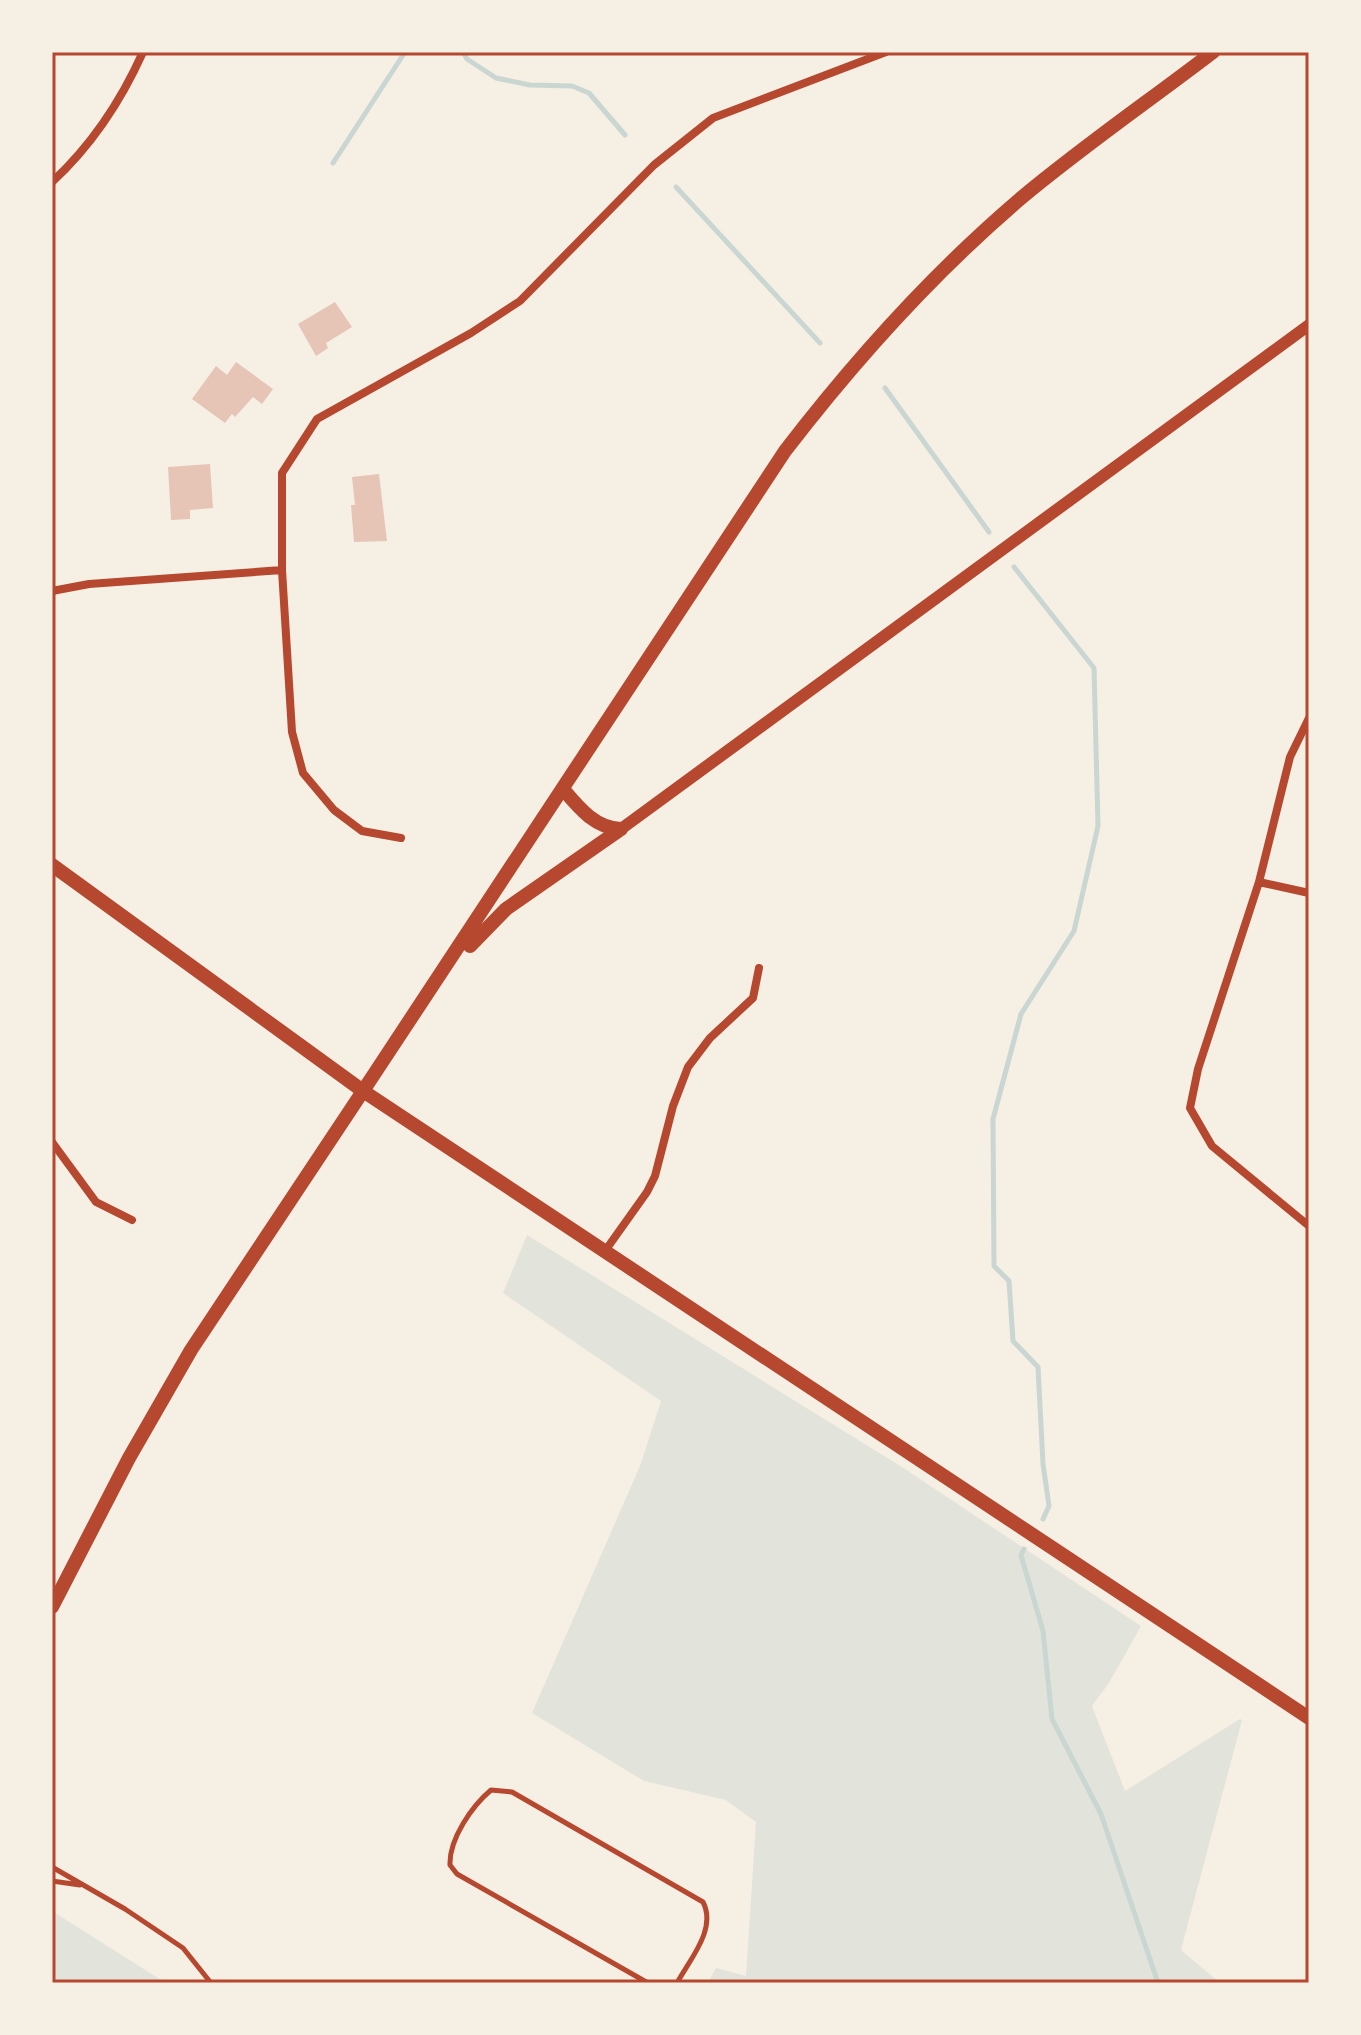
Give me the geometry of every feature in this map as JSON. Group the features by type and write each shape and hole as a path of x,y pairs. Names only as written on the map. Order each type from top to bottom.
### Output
{"main road":[{"path":"52,1607 129,1458 191,1350 447,968 785,451 847,372 946,268 1020,200 1213,52"},
{"path":"563,789 591,819 611,829 621,829"},
{"path":"447,968 506,909 621,829"},
{"path":"52,865 363,1091 1309,1718"}],"street":[{"path":"52,182 91,141 129,82 143,52"},
{"path":"401,838 362,831 334,810 303,773 292,732 282,570 282,473 317,419 471,333 520,301 654,165 713,118 886,52"},
{"path":"621,829 1309,325"},
{"path":"52,591 89,584 282,570"},
{"path":"1309,718 1290,757 1259,882 1198,1069 1190,1108 1212,1146 1309,1226"},
{"path":"1259,882 1309,893"},
{"path":"605,1251 655,1176 673,1106 688,1067 710,1038 753,998 759,968"},
{"path":"52,1142 96,1202 132,1220"}],"lane":[{"path":"648,1983 457,1874 450,1865 452,1846 478,1801 491,1790 512,1792 703,1902 708,1911 706,1931 677,1983"},
{"path":"52,1867 125,1909 183,1948 211,1983"},
{"path":"52,1881 85,1886"}],"shaded area":[{"path":"527,1235 902,1467 1141,1626 1109,1683 1092,1706 1125,1791 1242,1720 1181,1950 1220,1983 708,1983 716,1968 746,1976 756,1822 726,1800 644,1781 532,1713 640,1466 661,1401 503,1293"},
{"path":"52,1911 166,1983 52,1983"}],"building":[{"path":"335,302 352,327 326,343 328,348 316,356 298,324"},
{"path":"236,362 273,389 262,404 253,397 235,417 232,414 225,423 192,399 216,366 227,375"},
{"path":"210,464 213,508 190,510 190,519 171,520 168,467"},
{"path":"379,474 387,541 354,542 352,477"}],"waterway":[{"path":"333,163 405,52"},
{"path":"463,52 467,59 496,78 530,85 572,86 589,93 625,135"},
{"path":"676,187 820,343"},
{"path":"885,388 989,532"},
{"path":"1014,567 1094,668 1098,826 1074,931 1021,1014 993,1119 994,1266 1009,1281 1013,1341 1038,1367 1043,1464 1049,1506 1043,1519"},
{"path":"1024,1549 1021,1555 1043,1631 1052,1719 1101,1814 1158,1983"}]}
